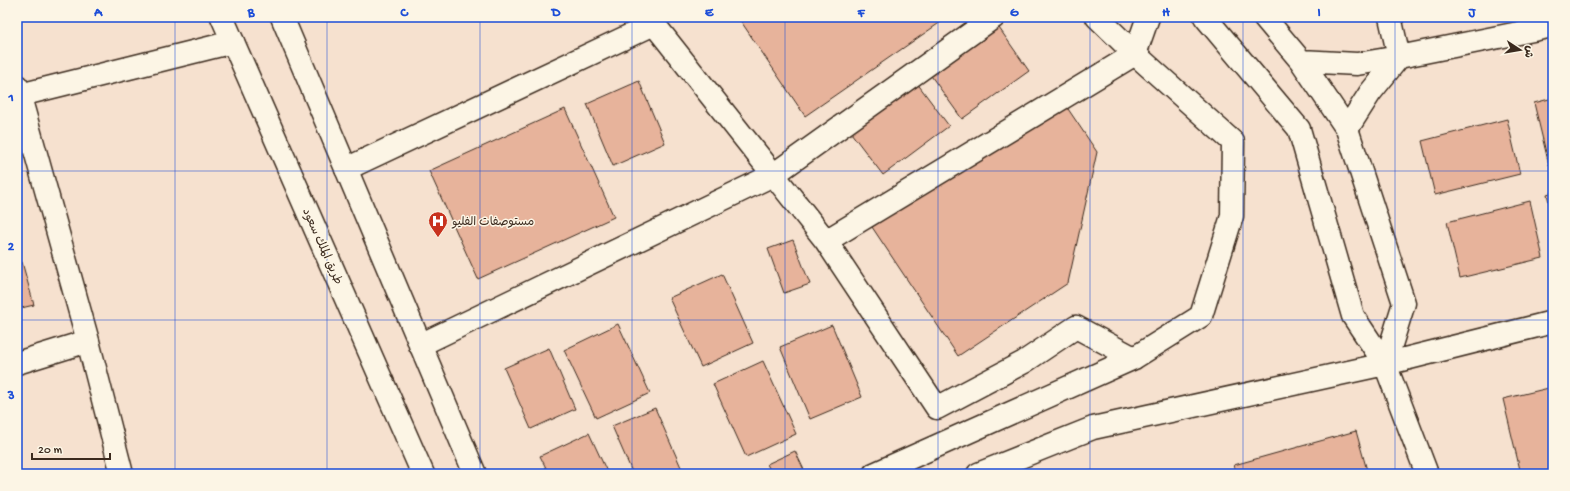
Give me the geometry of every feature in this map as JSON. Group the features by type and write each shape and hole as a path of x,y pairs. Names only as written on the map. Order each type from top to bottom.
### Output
{"street":[{"name":"طريق الملك سعود","path":"222,17 423,474"},
{"path":"282,17 475,474"},
{"path":"420,345 772,175 994,17"},
{"path":"874,474 1134,358 1202,316 1232,216 1233,142 1135,54 1097,17"},
{"path":"826,241 1135,54 1148,17"},
{"path":"1205,17 1299,129 1353,316 1386,364 1427,474"},
{"path":"1264,17 1301,61 1347,129 1404,303 1386,364"},
{"path":"1390,17 1400,57"},
{"path":"346,169 654,24 772,175 826,241 937,408 1024,362 1076,327 1134,358"},
{"path":"1301,61 1357,64 1400,57 1553,26"},
{"path":"122,474 88,341 18,91 233,42"},
{"path":"1347,129 1370,93 1400,57"},
{"path":"978,474 1093,428 1386,364 1553,322"},
{"path":"17,363 88,341"}],"building":[{"path":"738,17 948,17 805,116"},
{"path":"997,25 1029,71 962,119 929,73"},
{"path":"914,79 949,126 883,175 848,129"},
{"path":"639,81 665,143 613,166 587,104"},
{"path":"1553,98 1553,164 1549,165 1534,103"},
{"path":"1062,100 1097,152 1068,283 958,356 872,227"},
{"path":"565,109 614,217 478,279 429,171"},
{"path":"1507,119 1520,174 1435,195 1422,141"},
{"path":"1553,192 1553,218 1547,194"},
{"path":"1530,201 1543,258 1460,278 1447,222"},
{"path":"793,240 810,284 784,293 768,249"},
{"path":"22,262 34,305 17,309 17,263"},
{"path":"722,274 753,343 701,367 669,298"},
{"path":"618,324 650,393 596,418 564,350"},
{"path":"832,325 862,397 810,419 780,347"},
{"path":"549,348 575,409 531,429 504,368"},
{"path":"763,361 796,434 746,457 713,384"},
{"path":"1553,387 1553,474 1521,474 1503,399"},
{"path":"655,408 684,474 633,474 612,426"},
{"path":"1356,431 1368,474 1237,474 1234,465"},
{"path":"589,433 608,474 549,474 540,456"},
{"path":"795,451 805,472 801,474 772,474 767,464"}],"place":[{"name":"مستوصفات الفليو","path":"438,238"}]}
